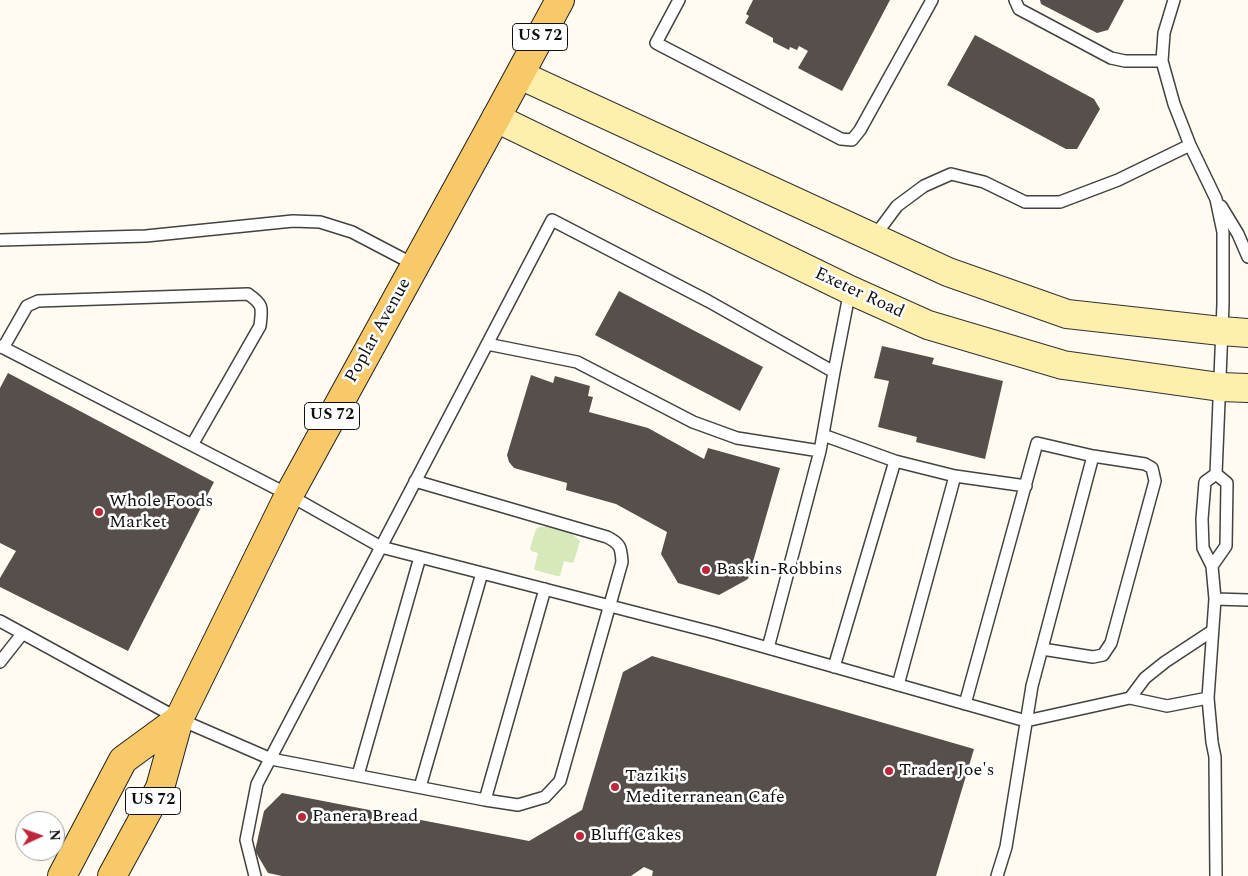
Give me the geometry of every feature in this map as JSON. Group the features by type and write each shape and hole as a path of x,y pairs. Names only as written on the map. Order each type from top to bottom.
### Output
{"main road":[{"name":"Poplar Avenue","path":"112,876 160,788 179,719 289,495 560,0"},
{"name":"Poplar Avenue","path":"62,876 124,760 179,719"}],"street":[{"path":"520,75 948,272 1067,314 1235,332"},
{"name":"Exeter Road","path":"496,118 850,290 928,325 1063,365 1220,387 1248,388"}],"lane":[{"path":"678,0 656,43 841,139 852,140 860,130 932,0"},
{"path":"1015,0 1019,9 1111,58 1125,61 1162,61"},
{"path":"1174,0 1164,33 1162,61 1174,104 1190,145 1216,199 1238,234 1248,257"},
{"path":"873,238 897,206 924,186 951,174 984,182 1025,202 1060,202 1118,180 1190,145"},
{"path":"1216,199 1223,232 1224,274 1235,332 1220,387 1216,474"},
{"path":"0,240 146,236 293,220 320,222 352,232 415,265"},
{"path":"255,876 246,840 257,784 552,220 708,301 834,372"},
{"path":"768,648 820,451 850,290"},
{"path":"192,445 260,326 262,310 258,301 248,294 38,300 27,306 2,347 192,445 289,495 381,547 768,648 1026,721 1130,698 1167,706 1208,698"},
{"path":"487,344 577,362 693,422 737,438 820,451"},
{"path":"823,435 896,461 955,476 1026,486"},
{"path":"965,704 1038,443 1093,456 1145,464 1152,468 1156,481 1111,643 1103,655 1093,657 1042,649"},
{"path":"997,876 1006,847 1032,686 1093,456"},
{"path":"834,667 896,461"},
{"path":"1212,566 1226,546 1228,483 1216,474"},
{"path":"1216,474 1205,482 1202,519 1203,548 1212,566 1215,599 1208,698 1215,757 1216,876"},
{"path":"898,685 955,476"},
{"path":"0,622 179,719 270,759 518,805 545,797 560,781 622,562 622,550 617,542 608,537 416,481"},
{"path":"358,776 420,556"},
{"path":"420,787 482,573"},
{"path":"485,800 545,589"},
{"path":"1215,599 1248,600"},
{"path":"1130,698 1145,678 1165,662 1212,631"},
{"path":"0,662 22,634"}],"green space":[{"path":"539,527 561,529 580,541 574,561 572,563 564,561 560,576 534,569 538,553 531,551 530,548 536,529"}],"building":[{"path":"753,0 890,0 842,91 798,68 808,51 799,46 797,50 790,47 789,50 773,42 773,38 745,23 749,16 746,14"},
{"path":"1040,0 1124,0 1108,30 1097,33 1041,4"},
{"path":"975,35 1094,99 1100,109 1077,149 1066,149 947,85"},
{"path":"619,291 763,367 740,411 595,335"},
{"path":"882,346 934,358 932,364 1003,381 985,459 916,442 917,437 878,427 889,381 874,378"},
{"name":"Whole Foods Market","path":"8,373 214,482 128,651 0,587 0,578 16,551 0,543 0,388"},
{"path":"531,375 553,383 555,376 590,386 588,396 593,397 589,412 648,428 704,459 708,448 780,468 748,579 719,595 678,583 661,554 667,532 616,504 566,490 567,483 514,468 509,462 507,455"},
{"path":"652,656 974,749 936,876 652,876 653,871 644,867 631,876 282,876 268,873 255,851 264,811 282,793 529,841 582,810 623,672"}],"place":[{"name":"Whole Foods Market","path":"99,512"},
{"name":"Baskin-Robbins","path":"706,570"},
{"name":"Trader Joe's","path":"889,771"},
{"name":"Taziki's Mediterranean Cafe","path":"615,787"},
{"name":"Panera Bread","path":"302,817"},
{"name":"Bluff Cakes","path":"580,836"}]}
